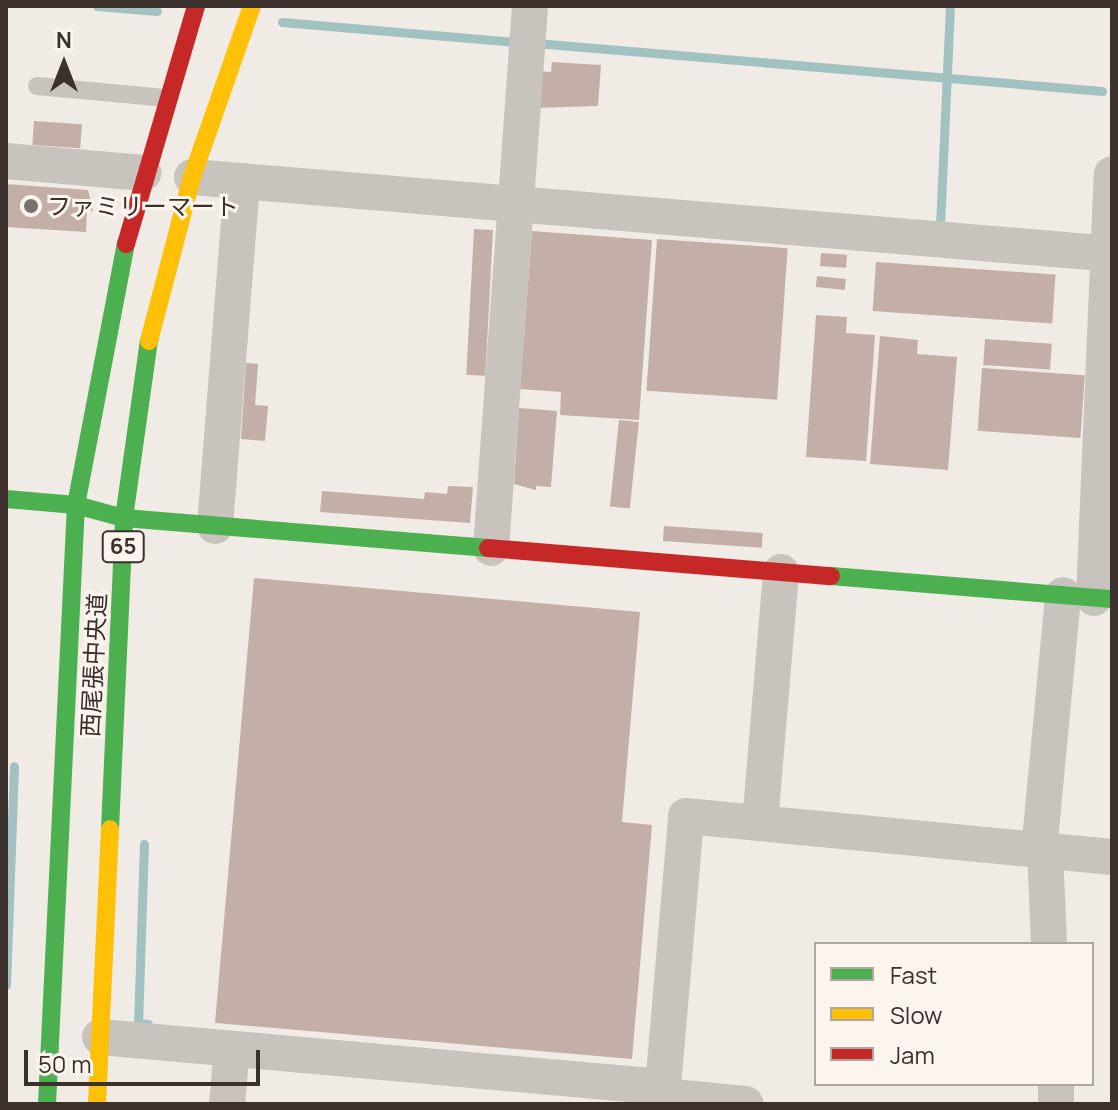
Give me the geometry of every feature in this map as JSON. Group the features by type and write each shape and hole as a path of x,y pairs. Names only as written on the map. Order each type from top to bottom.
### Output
{"main road":[{"name":"西尾張中央道","path":"47,1104 76,505 110,312 143,173 196,6"},
{"name":"西尾張中央道","path":"97,1104 124,518 153,316 192,177 252,6"},
{"path":"6,499 76,505 124,518 1090,597"}],"street":[{"path":"491,548 530,6"},
{"path":"6,161 143,173"},
{"path":"1049,942 1042,851 1090,597 1112,174"},
{"path":"192,177 1110,254"},
{"path":"215,526 242,181"},
{"path":"760,823 781,572"},
{"path":"663,1087 686,816 1112,857"},
{"path":"100,1037 663,1087 673,1097 746,1104"},
{"path":"227,1104 232,1049"}],"lane":[{"path":"37,86 167,98"}],"building":[{"path":"552,62 601,65 598,106 533,108 536,71 551,72"},
{"path":"34,121 82,124 80,148 32,145"},
{"path":"6,184 88,190 93,211 87,210 86,232 6,227"},
{"path":"474,229 493,230 485,376 466,375"},
{"path":"532,231 652,240 639,420 560,415 561,392 520,389"},
{"path":"657,239 788,248 777,400 646,391"},
{"path":"821,253 847,255 846,268 820,266"},
{"path":"876,262 1056,275 1052,323 873,311"},
{"path":"817,276 846,279 845,290 816,287"},
{"path":"816,315 847,317 846,333 875,335 866,461 806,457"},
{"path":"880,336 918,340 917,354 957,357 948,470 870,464"},
{"path":"985,339 1052,344 1050,370 983,365"},
{"path":"246,363 258,364 255,405 268,406 265,441 241,439"},
{"path":"982,368 1085,375 1080,438 978,431"},
{"path":"519,408 557,411 551,487 536,486 536,490 514,484"},
{"path":"619,420 639,422 630,509 610,507"},
{"path":"448,486 473,487 470,523 320,512 322,491 424,499 425,492 447,494"},
{"path":"664,526 763,533 762,548 663,541"},
{"path":"254,578 640,612 622,822 652,825 632,1059 215,1023"}],"waterway":[{"path":"97,6 157,11"},
{"path":"940,226 950,6"},
{"path":"282,22 515,42"},
{"path":"536,43 1102,91"},
{"path":"6,985 14,766"},
{"path":"144,844 138,1023 148,1024"}],"traffic: fast":[{"path":"47,1104 76,505 126,244"},
{"path":"110,829 124,518 149,341"},
{"path":"6,499 76,505 124,518 488,548"},
{"path":"831,576 1112,599"}],"traffic: slow":[{"path":"149,341 192,177 252,6"},
{"path":"97,1104 110,829"}],"traffic: jam":[{"path":"126,244 196,6"},
{"path":"488,548 831,576"}],"place":[{"name":"ファミリーマート","path":"31,206"}]}
